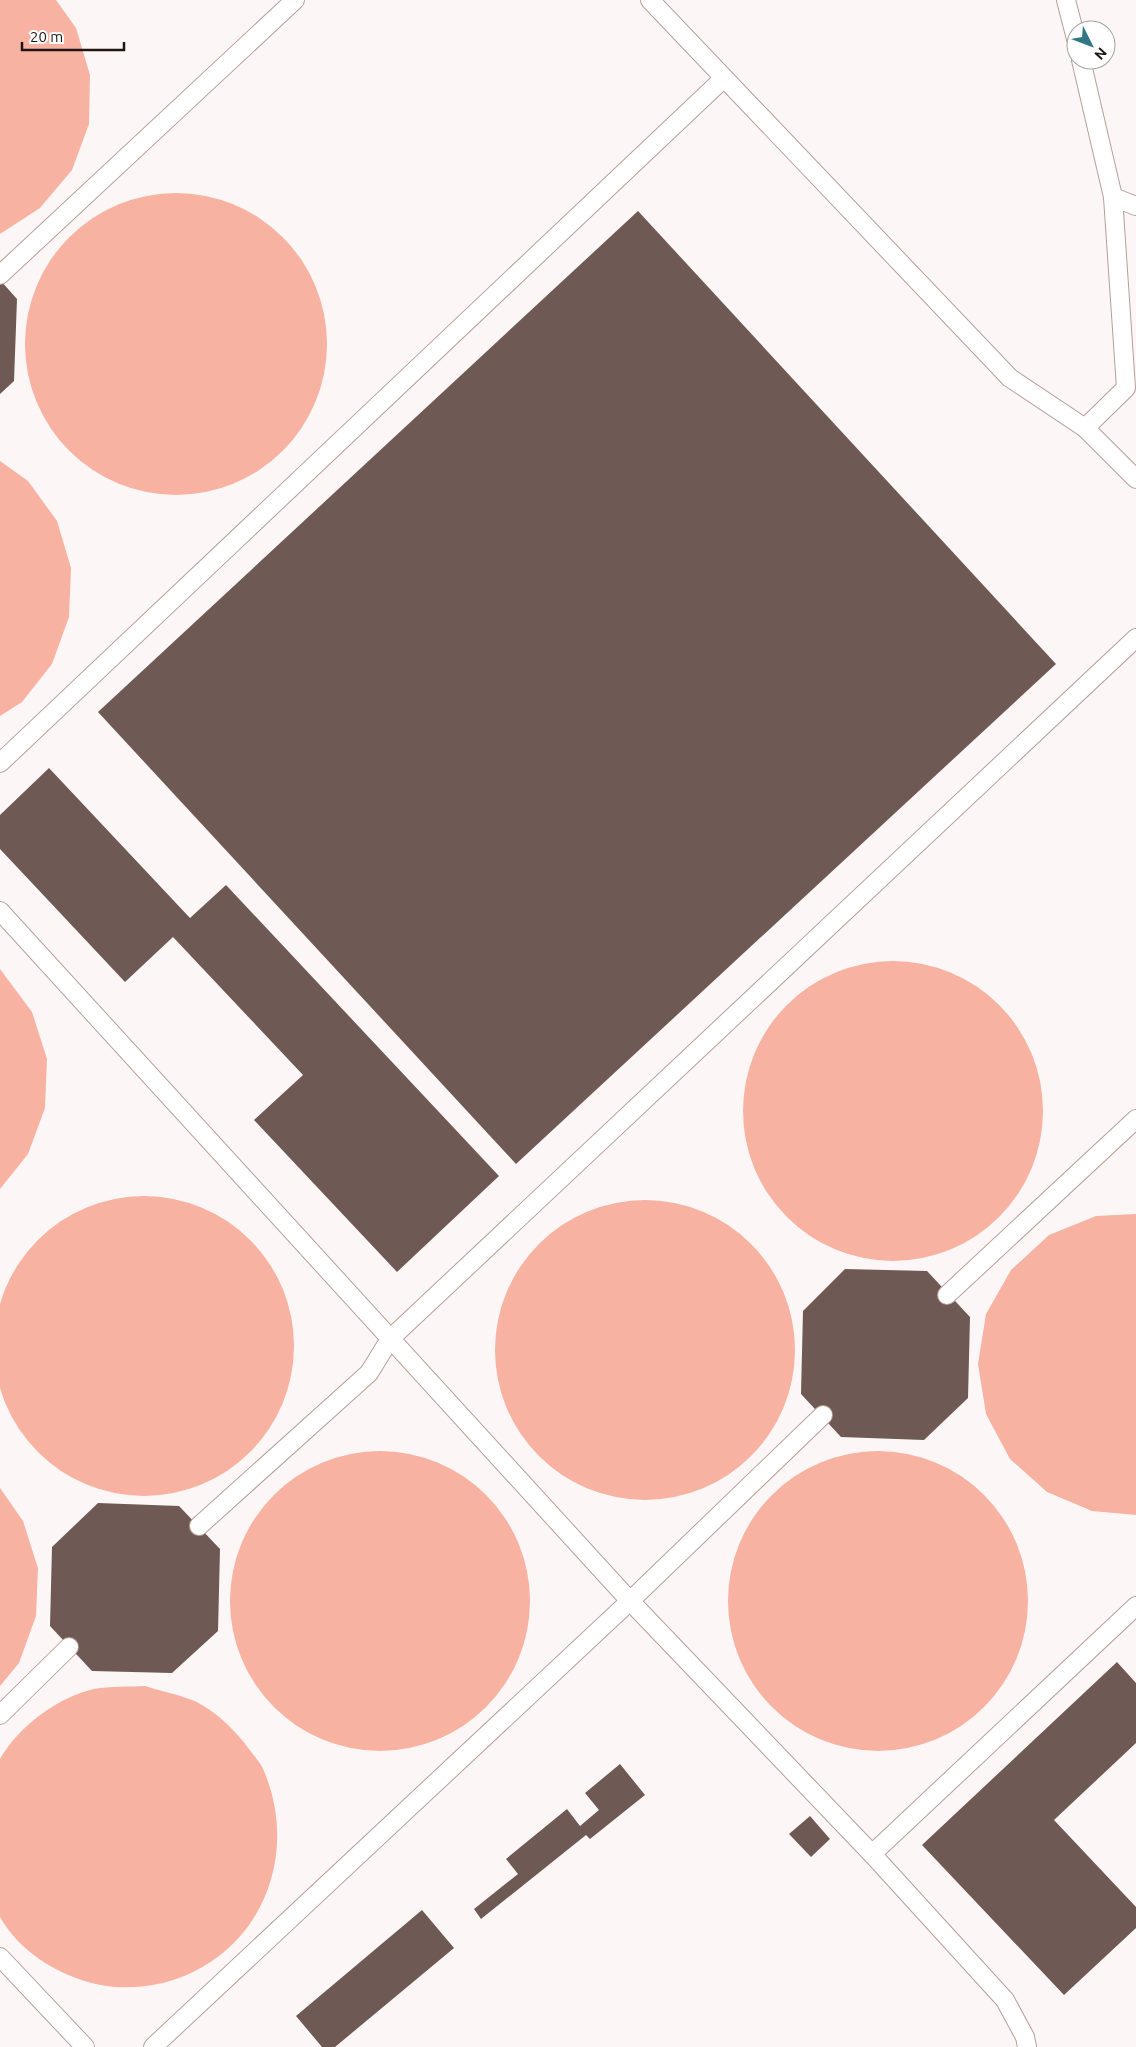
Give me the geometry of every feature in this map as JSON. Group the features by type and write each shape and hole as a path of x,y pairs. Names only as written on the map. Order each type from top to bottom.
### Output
{"lane":[{"path":"0,275 295,0"},
{"path":"650,0 1010,378 1086,428 1136,479"},
{"path":"1066,0 1071,20"},
{"path":"1083,70 1113,198 1126,388 1086,428"},
{"path":"0,762 724,78"},
{"path":"1113,198 1136,206"},
{"path":"199,1526 369,1373 390,1339 1136,638"},
{"path":"0,911 630,1601 872,1854 1005,2000 1025,2037 1027,2047"},
{"path":"947,1295 1136,1119"},
{"path":"153,2047 630,1601 822,1415"},
{"path":"872,1854 1136,1606"},
{"path":"0,1716 70,1647"},
{"path":"0,1957 85,2047"}],"shaded area":[{"path":"0,0 56,0 76,28 90,75 89,124 72,170 40,208 0,234"},
{"path":"176,193 205,196 234,205 260,219 282,238 301,260 315,286 324,315 327,344 324,373 315,402 301,428 282,450 260,469 234,483 205,492 176,495 147,492 118,483 92,469 70,450 51,428 37,402 28,373 25,344 28,315 37,286 51,260 70,238 92,219 118,205 147,196"},
{"path":"0,461 28,481 57,521 71,568 69,617 52,664 22,702 0,716"},
{"path":"908,961 937,967 964,978 988,995 1009,1016 1018,1027 1032,1053 1041,1082 1043,1111 1041,1140 1026,1182 1009,1206 988,1227 964,1244 937,1255 908,1261 878,1261 849,1255 822,1244 798,1227 768,1195 754,1169 745,1140 743,1096 749,1067 760,1040 777,1016 809,986 835,972 864,963"},
{"path":"0,969 32,1012 47,1059 45,1108 28,1154 0,1189"},
{"path":"144,1196 173,1199 201,1208 227,1221 250,1240 269,1263 282,1289 291,1317 294,1346 291,1375 282,1403 269,1429 250,1452 227,1471 201,1484 173,1493 144,1496 115,1493 87,1484 61,1471 38,1452 19,1429 6,1403 -3,1375 -6,1346 -3,1317 6,1289 19,1263 38,1240 61,1221 87,1208 115,1199"},
{"path":"660,1200 689,1206 716,1217 740,1234 761,1255 770,1266 784,1292 793,1321 795,1350 793,1379 778,1421 761,1445 740,1466 716,1483 689,1494 660,1500 630,1500 601,1494 574,1483 550,1466 520,1434 506,1408 497,1379 495,1335 501,1306 512,1279 529,1255 561,1225 587,1211 616,1202"},
{"path":"1136,1214 1136,1515 1092,1511 1047,1492 1010,1459 986,1414 978,1364 986,1314 1011,1270 1049,1235 1096,1216"},
{"path":"395,1451 424,1457 451,1468 475,1485 496,1506 505,1517 519,1543 528,1572 530,1601 528,1630 513,1672 496,1696 475,1717 451,1734 424,1745 395,1751 365,1751 336,1745 309,1734 285,1717 255,1685 241,1659 232,1630 230,1586 236,1557 247,1530 264,1506 296,1476 322,1462 351,1453"},
{"path":"893,1451 922,1457 949,1468 973,1485 994,1506 1003,1517 1017,1543 1026,1572 1028,1601 1026,1630 1011,1672 994,1696 973,1717 949,1734 922,1745 893,1751 863,1751 834,1745 807,1734 783,1717 753,1685 739,1659 730,1630 728,1586 734,1557 745,1530 762,1506 794,1476 820,1462 849,1453"},
{"path":"0,1488 23,1521 38,1568 36,1616 19,1663 0,1686"},
{"path":"145,1686 186,1698 208,1709 231,1728 259,1762 264,1771 274,1804 277,1838 273,1870 263,1901 246,1929 224,1952 196,1971 163,1983 140,1987 105,1986 71,1976 50,1966 22,1945 0,1917 0,1759 28,1725 53,1706 80,1693 94,1689"}],"building":[{"path":"638,211 1056,664 516,1164 98,712"},
{"path":"0,280 17,299 14,381 0,394"},
{"path":"49,768 190,918 226,885 499,1176 397,1272 254,1120 303,1075 173,937 125,982 0,849 0,815"},
{"path":"845,1269 927,1271 970,1317 968,1398 924,1440 841,1437 801,1394 803,1311"},
{"path":"98,1503 179,1506 220,1549 218,1631 172,1673 92,1671 50,1626 52,1547"},
{"path":"1117,1662 1136,1683 1136,1743 1054,1820 1136,1907 1136,1928 1064,1995 922,1845"},
{"path":"620,1764 645,1795 590,1839 586,1835 481,1919 474,1909 518,1874 506,1859 567,1809 580,1826 599,1810 585,1793"},
{"path":"810,1816 830,1839 811,1857 789,1834"},
{"path":"422,1910 454,1948 335,2047 322,2047 296,2016"}]}
